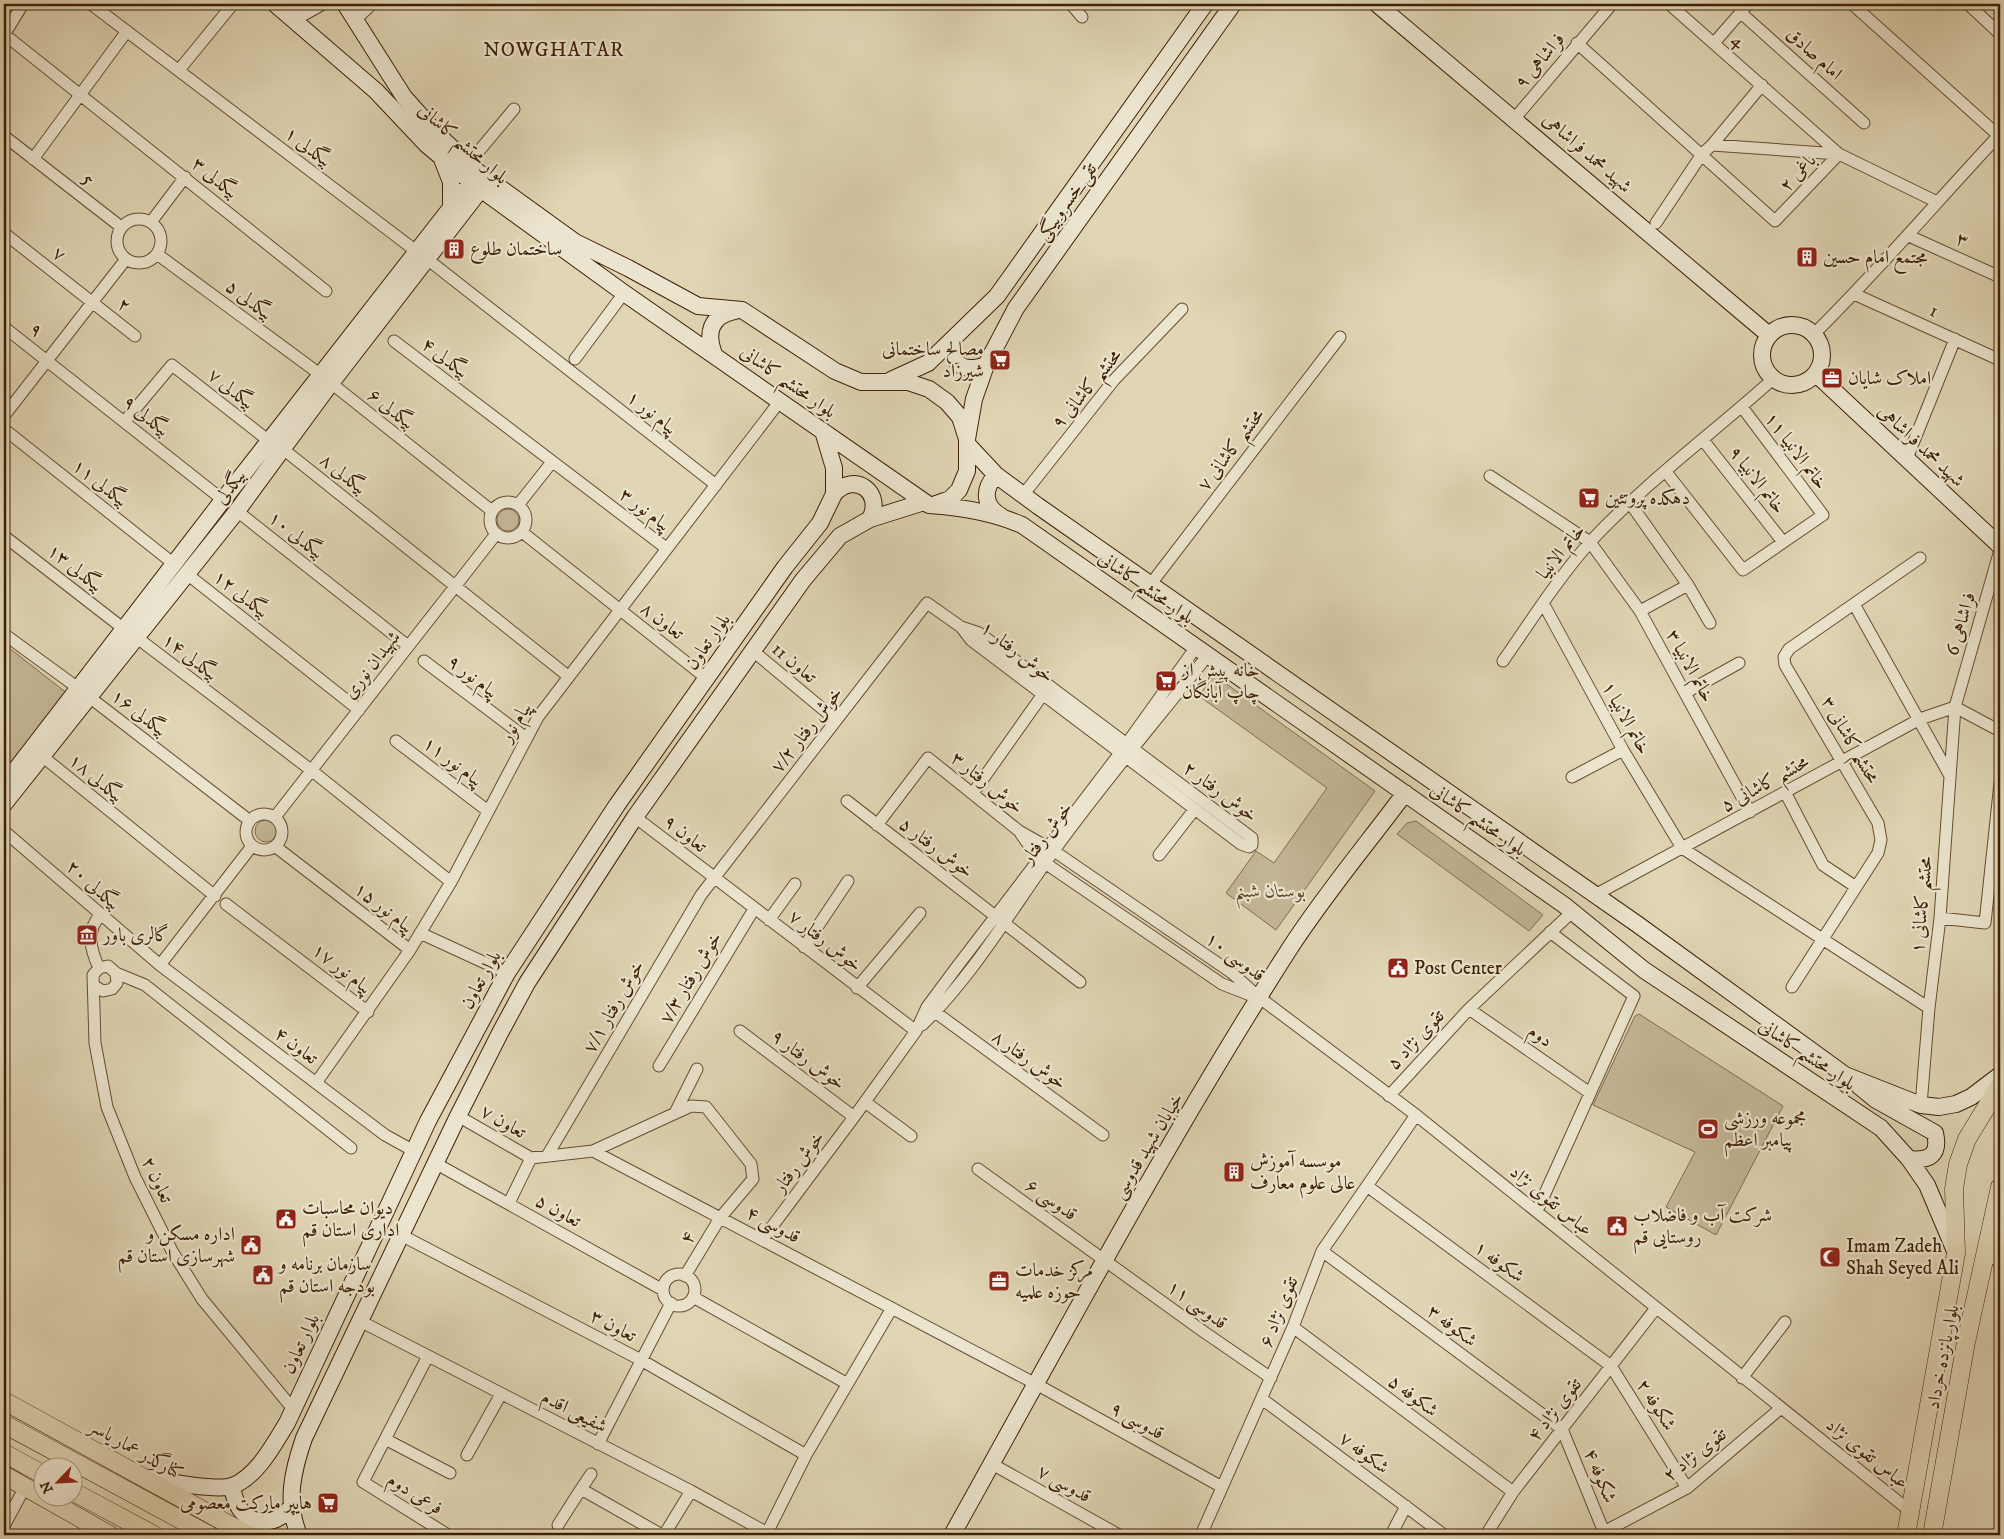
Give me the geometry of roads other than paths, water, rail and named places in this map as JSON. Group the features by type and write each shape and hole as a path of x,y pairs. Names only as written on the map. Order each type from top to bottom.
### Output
{"main road":[{"path":"281,9 302,13 318,4"},
{"name":"بلوار محتشم کاشانی","path":"345,4 404,97 437,134 478,172 575,242 698,306 742,310 835,371 861,382 908,382 928,388 947,402 960,418 968,442 996,475 1593,896 1636,924 1845,1075 1921,1106 1939,1107 1956,1104 1971,1097 2000,1075"},
{"name":"تقی خسروبیگی","path":"886,382 928,363 952,342 997,296 1204,4"},
{"name":"تقی خسروبیگی","path":"926,504 942,504 950,499 958,490 967,471 968,442 974,399 986,366 1016,308 1233,4"},
{"name":"شهید محمد فراشاهی","path":"1377,4 1515,118 1769,335"},
{"name":"بلوار محتشم کاشانی","path":"281,9 376,91 437,154 476,186 620,290 926,504 958,507 1004,517 1022,525 1572,912 1644,970 1881,1128 1909,1159 1927,1185 1956,1253"},
{"path":"437,154 446,167 451,182 450,208"},
{"name":"بیگدلی","path":"421,255 450,208 476,186"},
{"name":"بیگدلی","path":"180,569 237,511 276,445 476,186"},
{"path":"620,290 612,276 620,268 628,268"},
{"path":"714,354 709,336 710,328 716,319 725,313 742,310"},
{"path":"1791,324 1804,326 1814,334 1820,343 1823,353 1821,364 1816,374 1807,382 1796,385 1784,384 1773,379 1765,370 1762,358 1763,345 1769,335 1779,327 1791,324"},
{"path":"952,342 952,355 960,366 973,370 986,366"},
{"name":"شهید محمد فراشاهی","path":"1816,374 1906,461 2000,546"},
{"name":"بلوار تعاون","path":"231,1486 254,1470 267,1455 293,1408 414,1152 507,973 617,805 785,568 820,523 834,494 834,468 823,431"},
{"name":"بیگدلی","path":"4,786 83,692 180,569 223,500 276,445"},
{"path":"996,475 989,483 986,493 988,503 994,512 1004,517"},
{"path":"834,494 844,485 858,484 865,487 873,498 873,512 870,519"},
{"path":"223,500 237,511"},
{"path":"299,1535 294,1524 291,1507 293,1472 304,1438 458,1116 527,983 635,817 803,580 840,536 870,519 926,504"},
{"name":"بیگدلی","path":"4,804 42,756 83,692"},
{"name":"خیابان شهید قدوسی","path":"953,1535 1104,1259 1260,998 1292,946 1405,793"},
{"path":"1845,1075 1876,1100 1935,1133 1937,1142 1931,1156 1923,1161 1909,1159"},
{"name":"بلوار پانزده خرداد","path":"1906,1535 1956,1253 1954,1189 1958,1164 1967,1139 2000,1084"},
{"path":"414,1152 435,1163"},
{"name":"بلوار پانزده خرداد","path":"1932,1535 1966,1342 1994,1254 2000,1187"},
{"name":"کنارگذر عمار یاسر","path":"4,1401 248,1535"},
{"path":"4,1424 209,1535"},
{"path":"4,1453 32,1468"},
{"path":"136,1474 170,1483 231,1486 241,1510 254,1520 271,1521 286,1514 291,1507"},
{"path":"4,1475 109,1535"},
{"path":"82,1496 154,1535"}],"street":[{"path":"4,35 23,4"},
{"name":"بیگدلی ۱","path":"91,4 509,324"},
{"path":"179,70 233,4"},
{"path":"355,20 372,4"},
{"path":"1071,4 1082,17"},
{"name":"فراشاهی ۹","path":"1515,118 1612,4"},
{"name":"4","path":"1669,4 1839,154"},
{"path":"1814,334 1909,236 1937,202 1999,135 1852,4"},
{"path":"1968,4 2000,34"},
{"path":"1714,43 1744,8"},
{"name":"امام صادق","path":"1744,8 1864,123"},
{"path":"33,159 128,31"},
{"name":"بیگدلی ۳","path":"4,35 326,291"},
{"path":"1577,44 1702,154"},
{"path":"1656,223 1702,154 1712,145 1762,85"},
{"path":"469,164 514,110"},
{"name":"5","path":"4,136 121,227"},
{"path":"1712,145 1839,154"},
{"name":"باغی ۲","path":"1702,154 1775,222 1839,154 1937,202"},
{"path":"151,222 185,177"},
{"path":"135,218 151,222 160,233 160,247 157,254 139,263 126,259 118,247 118,233 121,227 127,221 135,218"},
{"name":"۷","path":"4,233 92,302"},
{"name":"۳","path":"1909,236 2000,277"},
{"name":"بیگدلی ۵","path":"157,254 326,379"},
{"path":"4,416 126,259"},
{"path":"575,359 620,290"},
{"name":"1","path":"1854,294 2000,360"},
{"name":"۲","path":"92,302 135,336"},
{"name":"محتشم کاشانی ۹","path":"1023,495 1114,380 1182,309"},
{"name":"پیام نور ۱","path":"509,324 716,485"},
{"name":"۹","path":"4,327 47,360"},
{"name":"محتشم کاشانی ۷","path":"1150,584 1340,337"},
{"path":"1906,461 1955,339"},
{"name":"بیگدلی ۴","path":"394,341 552,462"},
{"name":"بیگدلی ۹","path":"47,360 223,500"},
{"name":"بیگدلی ۷","path":"125,422 172,365 276,445"},
{"name":"بیگدلی ۶","path":"326,379 492,511"},
{"name":"خاتم الانبیا","path":"1503,661 1543,603 1590,542 1630,503 1773,379"},
{"name":"پیام نور","path":"316,1083 368,1012 420,934 450,882 538,717 780,401"},
{"name":"خاتم الانبیا ۱۱","path":"1742,407 1823,515 1783,542"},
{"name":"بیگدلی ۱۱","path":"4,429 180,569"},
{"name":"خاتم الانبیا ۹","path":"1703,440 1783,542"},
{"name":"بیگدلی ۸","path":"276,445 513,630 568,676"},
{"path":"518,506 552,462"},
{"name":"پیام نور ۳","path":"552,462 666,548"},
{"path":"1666,472 1743,570 1783,542"},
{"path":"1490,476 1590,542"},
{"path":"504,502 518,506 526,518 522,532 513,538 507,539 496,534 490,525 492,511 504,502"},
{"path":"1630,503 1688,585 1710,623"},
{"name":"بیگدلی ۱۰","path":"237,511 408,646"},
{"name":"تعاون ۸","path":"522,532 706,678"},
{"name":"شهیدان نوری","path":"275,817 496,534"},
{"name":"بیگدلی ۱۳","path":"4,536 130,633"},
{"name":"خاتم الانبیا ۳","path":"1590,542 1640,611 1750,812"},
{"name":"فراشاهی 6","path":"1955,707 2000,550"},
{"name":"محتشم کاشانی ۳","path":"1792,987 1878,853 1881,840 1878,823 1785,665 1784,657 1788,649 1920,558"},
{"name":"بیگدلی ۱۲","path":"180,569 359,710"},
{"path":"1640,611 1688,585"},
{"name":"خوش رفتار ۱","path":"927,603 961,627 979,634 1046,691 1127,751"},
{"name":"خوش رفتار ۷/۲","path":"714,878 927,603"},
{"name":"خاتم الانبیا ۱","path":"1543,603 1623,750 1682,848"},
{"path":"1854,604 1920,719 1950,776"},
{"name":"بیگدلی ۱۴","path":"130,633 312,770 450,882"},
{"name":"بیگدلی ۱۶","path":"4,634 83,692 250,821"},
{"name":"تعاون 11","path":"752,651 836,720"},
{"name":"خوش رفتار","path":"762,1240 916,1031 936,1012 999,919 1050,849 1202,651"},
{"name":"پیام نور ۹","path":"424,661 526,738"},
{"path":"1685,693 1739,663"},
{"path":"973,793 1046,691"},
{"path":"1955,707 2000,731"},
{"name":"محتشم کاشانی ۵","path":"1593,896 1920,719 1955,707"},
{"name":"محتشم کاشانی ۱","path":"1921,1106 1929,1008 1940,918 1955,707"},
{"name":"پیام نور ۱۱","path":"396,741 488,811"},
{"path":"1572,777 1623,750"},
{"name":"خوش رفتار ۲","path":"1127,751 1252,838 1252,844 1248,847 1241,844 1194,810 1127,751"},
{"name":"بیگدلی ۱۸","path":"42,756 215,896"},
{"name":"خوش رفتار ۳","path":"876,825 928,758 1019,831"},
{"path":"1940,918 1985,923 2000,783"},
{"path":"1785,792 1823,865 1856,887"},
{"name":"خوش رفتار ۵","path":"847,801 1080,982"},
{"path":"1159,855 1194,810"},
{"path":"261,814 275,817 283,830 280,842 276,847 264,851 252,846 246,836 250,821 261,814"},
{"name":"تعاون ۹","path":"635,817 714,878"},
{"name":"بیگدلی ۲۰","path":"4,831 160,965"},
{"path":"1019,831 1042,861"},
{"name":"قدوسی ۱۰","path":"1019,831 1050,849 1232,973 1260,998"},
{"path":"160,965 252,846"},
{"name":"پیام نور ۱۵","path":"276,847 410,950"},
{"path":"1682,848 1929,1008"},
{"name":"قدوسی ۱۰","path":"1042,861 1222,984 1260,998"},
{"name":"خوش رفتار ۷","path":"714,878 856,988 916,1031"},
{"name":"خوش رفتار ۷/۱","path":"547,1156 643,991 714,878"},
{"path":"804,948 848,881"},
{"path":"768,920 795,884"},
{"name":"پیام نور ۱۷","path":"226,904 368,1012"},
{"name":"خوش رفتار ۷/۳","path":"659,1066 754,909"},
{"name":"تقوی نژاد ۵","path":"1389,1096 1469,1009 1572,912"},
{"path":"856,988 920,913"},
{"path":"99,968 93,956 90,934 94,921 101,914"},
{"name":"خوش رفتار","path":"916,1031 927,1007 999,919"},
{"path":"1536,1211 1634,996 1550,932"},
{"path":"420,934 507,973"},
{"name":"تعاون ۴","path":"160,965 385,1136 414,1152"},
{"path":"116,973 117,984 112,989 103,991 94,986 93,975 99,968 108,966 116,973 145,985 351,1148"},
{"name":"تعاون ۲","path":"94,986 95,1043 107,1107 135,1177 172,1250 202,1299 293,1408"},
{"name":"عباس تقوی نژاد","path":"1260,998 1416,1116 1910,1511"},
{"name":"دوم","path":"1469,1009 1590,1092"},
{"name":"خوش رفتار ۸","path":"936,1012 1103,1135"},
{"name":"خوش رفتار ۹","path":"740,1031 854,1117"},
{"path":"675,1113 697,1069"},
{"path":"865,1102 911,1136"},
{"name":"۴","path":"593,1151 691,1106 706,1107 751,1164 753,1179 720,1218 685,1276"},
{"name":"تعاون ۷","path":"458,1116 531,1158"},
{"name":"تقوی نژاد ۶","path":"1201,1535 1272,1378 1322,1251 1416,1116"},
{"path":"509,1204 531,1158 593,1151"},
{"name":"قدوسی ۴","path":"593,1151 1036,1384"},
{"name":"تعاون ۵","path":"435,1163 662,1290"},
{"name":"قدوسی ۶","path":"978,1169 1104,1259"},
{"name":"شکوفه ۱","path":"1367,1186 1611,1366"},
{"name":"تعاون ۳","path":"401,1235 641,1360 806,1455"},
{"name":"شکوفه ۳","path":"1322,1251 1562,1429"},
{"name":"قدوسی ۱۱","path":"1104,1259 1204,1332 1272,1378"},
{"path":"680,1274 685,1276 690,1278 695,1287 690,1301 681,1306 671,1303 667,1300 662,1290 670,1276 680,1274"},
{"path":"692,1297 846,1383"},
{"path":"598,1444 671,1303"},
{"path":"769,1534 806,1455 846,1383 892,1308"},
{"name":"تقوی نژاد ۴","path":"1486,1535 1513,1492 1656,1308"},
{"name":"شفیعی اقدم","path":"360,1321 691,1491 769,1534"},
{"path":"1742,1378 1785,1322"},
{"name":"شکوفه ۵","path":"1293,1327 1513,1492"},
{"path":"428,1356 385,1439 450,1473"},
{"name":"شکوفه ۲","path":"1611,1366 1686,1488"},
{"name":"قدوسی ۹","path":"1036,1384 1222,1487"},
{"path":"467,1455 501,1394"},
{"name":"شکوفه ۷","path":"1262,1399 1444,1535"},
{"name":"تقوی نژاد ۲","path":"1601,1534 1686,1488 1781,1408"},
{"name":"شکوفه ۴","path":"1562,1429 1601,1534"},
{"name":"فرعی دوم","path":"385,1439 363,1482 448,1535"},
{"name":"قدوسی ۷","path":"992,1464 1120,1535"},
{"path":"558,1525 591,1474"},
{"path":"4,1526 25,1487"},
{"path":"581,1489 663,1535 691,1491"},
{"path":"1391,1535 1406,1506"}],"place":[{"name":"ساختمان طلوع","path":"454,249"},
{"name":"مجتمع امام حسین","path":"1807,257"},
{"name":"مصالح ساختمانی شیرزاد","path":"1000,360"},
{"name":"املاک شایان","path":"1832,378"},
{"name":"دهکده پروتئین","path":"1589,498"},
{"name":"خانه پیش از چاپ آبانگان","path":"1166,681"},
{"name":"گالری باور","path":"87,935"},
{"name":"Post Center","path":"1398,968"},
{"name":"مجموعه ورزشی پیامبر اعظم","path":"1708,1129"},
{"name":"موسسه آموزش عالی علوم معارف","path":"1234,1172"},
{"name":"دیوان محاسبات اداری استان قم","path":"286,1219"},
{"name":"شرکت آب و فاضلاب روستایی قم","path":"1617,1226"},
{"name":"اداره مسکن و شهرسازی استان قم","path":"251,1245"},
{"name":"Imam Zadeh Shah Seyed Ali","path":"1830,1257"},
{"name":"سازمان برنامه و بودجه استان قم","path":"263,1275"},
{"name":"مرکز خدمات حوزه علمیه","path":"999,1281"},
{"name":"هایپر مارکت معصومی","path":"328,1503"}],"district":[{"name":"NOWGHATAR","path":"554,50"}],"park label":[{"name":"بوستان شبنم","path":"1270,891"}]}
